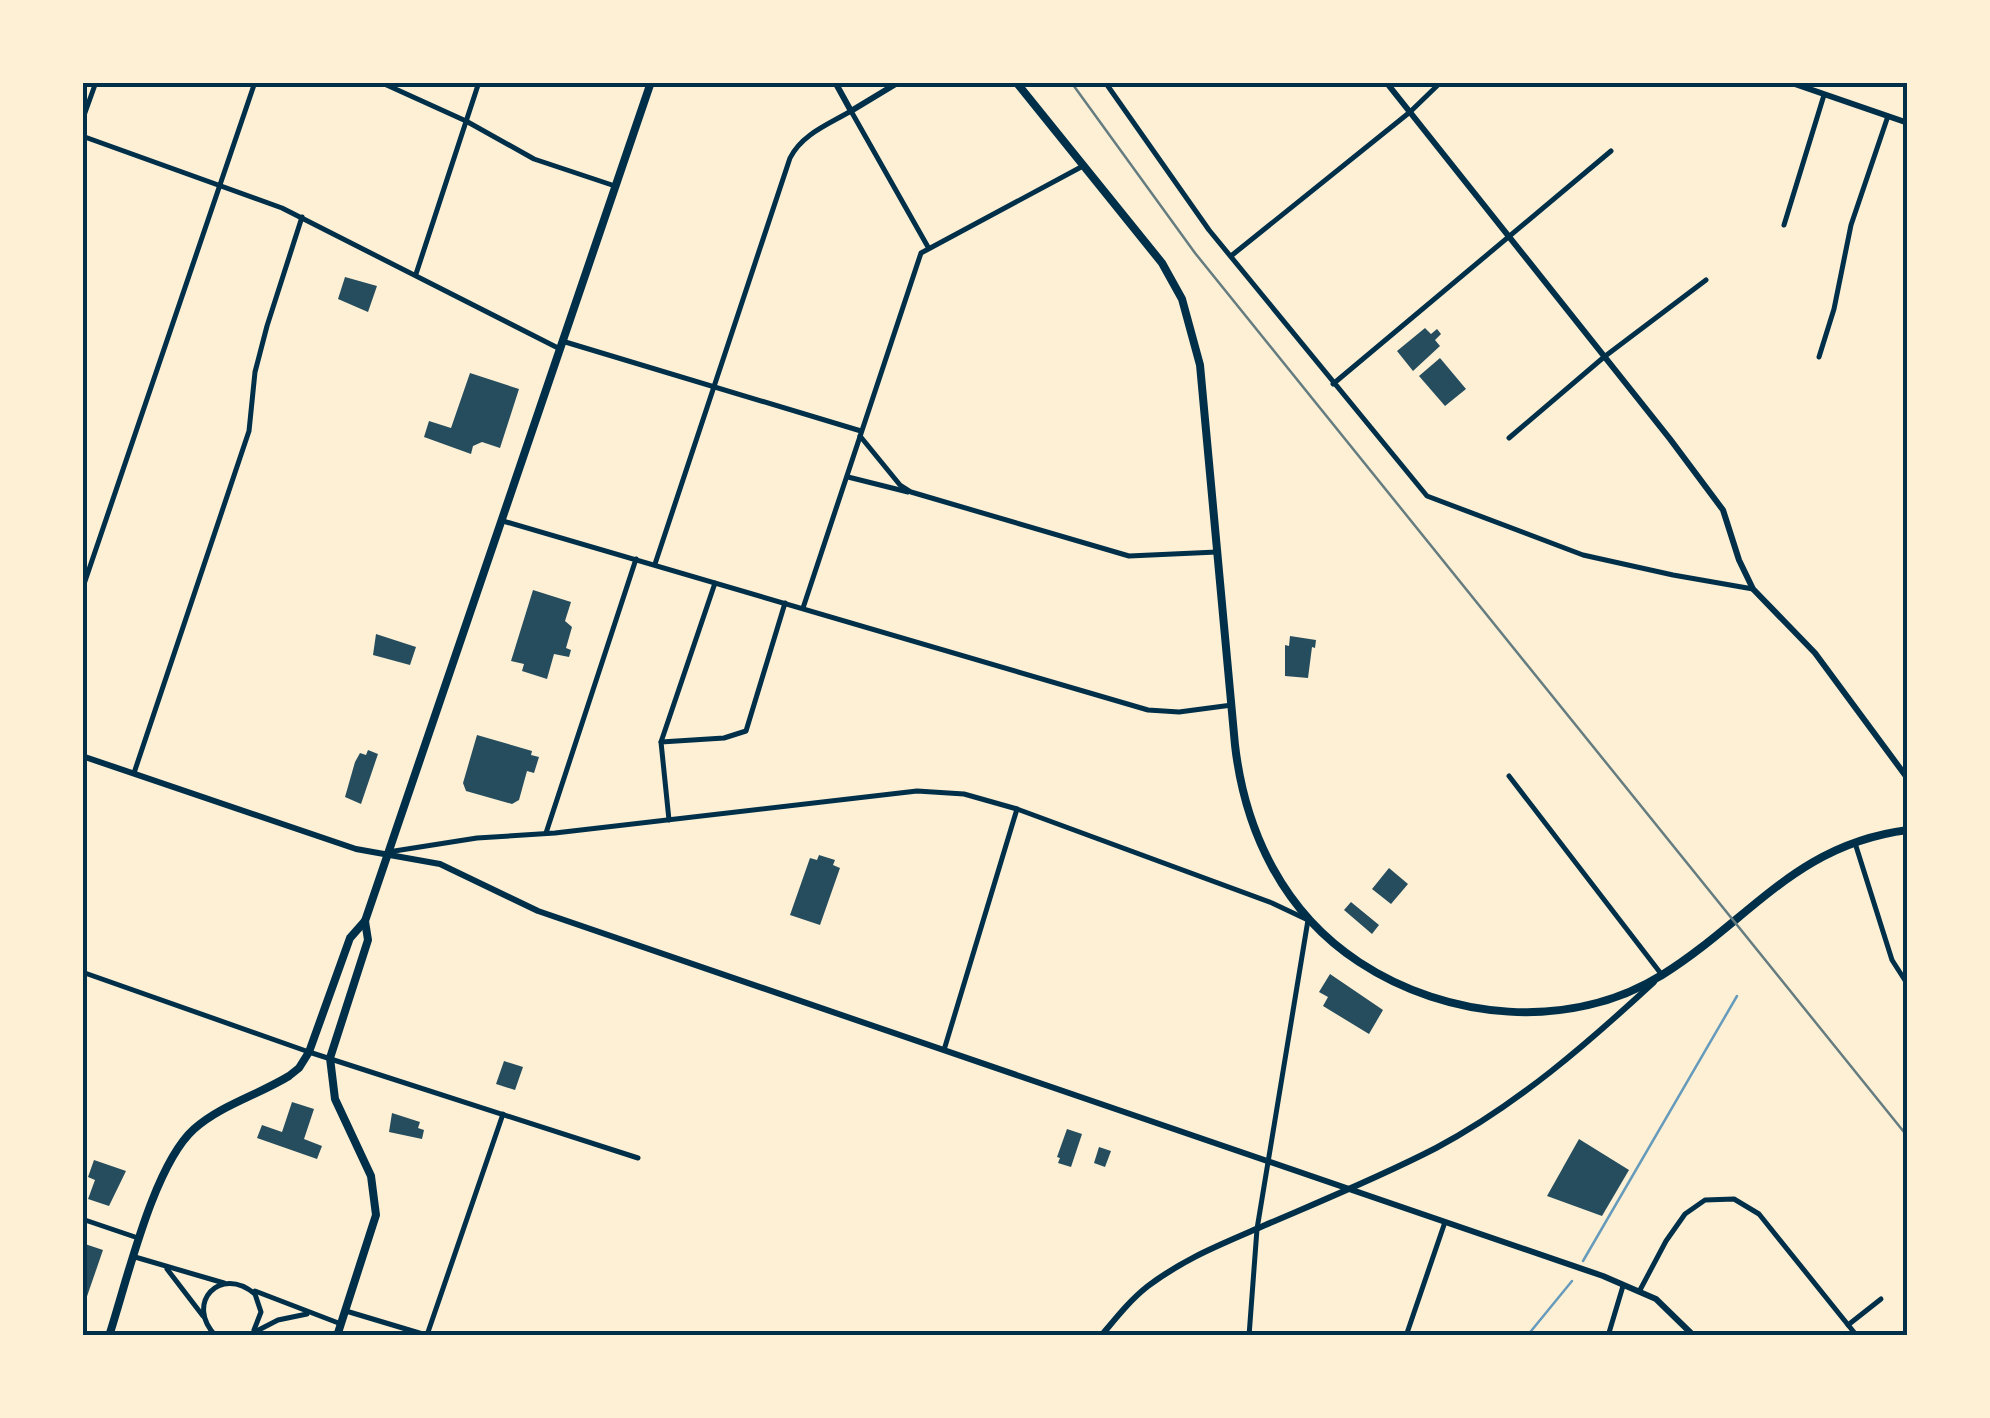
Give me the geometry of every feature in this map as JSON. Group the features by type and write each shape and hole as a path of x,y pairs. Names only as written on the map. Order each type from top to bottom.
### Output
{"main road":[{"path":"110,1336 165,1171 184,1140 213,1114 289,1076 306,1060 350,938 365,921 651,82"},
{"path":"1016,82 1162,263 1192,324 1203,391 1238,774 1254,833 1286,890 1330,943 1399,987 1432,1000 1480,1010 1568,1008 1612,996 1662,975 1802,868 1854,840 1908,830"},
{"path":"337,1336 374,1227 376,1200 371,1176 335,1099 330,1058 368,940 365,921"}],"street":[{"path":"82,121 96,82"},
{"path":"82,590 255,82"},
{"path":"380,82 466,121 534,159 615,186"},
{"path":"416,274 478,82"},
{"path":"834,82 928,247"},
{"path":"654,564 793,152 804,138 900,82"},
{"path":"1104,82 1230,256 1427,496 1584,554 1674,576 1752,589"},
{"path":"1386,82 1723,510 1752,589 1809,646 1908,779"},
{"path":"1230,256 1410,112 1441,82"},
{"path":"1789,82 1906,119"},
{"path":"1784,224 1824,94"},
{"path":"1819,357 1834,309 1851,225 1888,116"},
{"path":"82,136 302,217 561,345 861,434 900,485 911,492"},
{"path":"1333,384 1611,151"},
{"path":"803,608 917,260 928,247 1083,166"},
{"path":"134,773 249,431 255,372 302,217"},
{"path":"1509,438 1604,357 1706,280"},
{"path":"848,477 1129,556 1217,552"},
{"path":"502,521 1148,710 1178,712 1232,705"},
{"path":"546,833 636,559"},
{"path":"669,820 661,742 715,583"},
{"path":"661,742 724,738 746,731 785,603"},
{"path":"82,756 356,849 440,864 538,912 1624,1284 1670,1310 1694,1336"},
{"path":"1101,1336 1137,1296 1188,1260 1438,1147 1497,1110 1591,1038 1662,975 1508,776"},
{"path":"388,852 477,838 917,791 964,794 1017,809 1272,902 1308,920 1257,1229 1249,1336"},
{"path":"944,1050 1017,809"},
{"path":"1854,840 1892,960 1908,985"},
{"path":"82,972 309,1052 638,1158"},
{"path":"345,1311 428,1335 503,1114"},
{"path":"1640,1290 1685,1214 1705,1200 1724,1197 1759,1214 1857,1336"},
{"path":"82,1219 141,1240"},
{"path":"1406,1336 1446,1222"},
{"path":"135,1257 250,1289 341,1324"},
{"path":"166,1267 216,1336"},
{"path":"204,1316 211,1290 225,1283"},
{"path":"1608,1336 1624,1284"},
{"path":"247,1336 260,1321 261,1312 250,1289"},
{"path":"1848,1324 1881,1299"},
{"path":"254,1330 278,1320 310,1314"}],"building":[{"path":"345,277 377,286 368,312 338,299"},
{"path":"1425,328 1431,334 1437,329 1441,334 1435,340 1440,346 1413,371 1397,351"},
{"path":"1440,358 1466,389 1445,406 1419,376"},
{"path":"470,373 519,389 500,448 482,442 473,446 471,454 424,437 429,421 451,428"},
{"path":"533,590 571,602 565,621 572,627 566,648 571,650 569,657 554,654 547,679 522,671 524,664 511,661"},
{"path":"376,634 416,647 410,665 373,655"},
{"path":"1290,636 1316,640 1308,678 1285,676 1285,645 1289,646"},
{"path":"477,735 532,751 531,755 539,757 534,773 527,771 519,800 512,804 466,791 463,783"},
{"path":"368,750 378,754 361,804 345,797 355,762 360,753 366,755"},
{"path":"819,855 835,860 833,865 840,868 820,925 790,915 810,858 817,860"},
{"path":"1389,868 1408,884 1391,904 1372,889"},
{"path":"1351,902 1379,925 1372,934 1344,910"},
{"path":"1330,974 1383,1010 1369,1034 1323,1006 1328,997 1319,992"},
{"path":"504,1061 523,1067 515,1090 496,1084"},
{"path":"292,1102 314,1109 304,1139 322,1146 317,1159 257,1138 262,1125 282,1132"},
{"path":"392,1113 420,1122 418,1128 424,1130 422,1139 389,1132"},
{"path":"1067,1129 1082,1134 1071,1167 1058,1163 1057,1157"},
{"path":"1579,1139 1629,1170 1602,1216 1547,1196"},
{"path":"1099,1147 1111,1151 1105,1167 1094,1163"},
{"path":"94,1160 126,1171 109,1206 88,1199 95,1180 88,1177"},
{"path":"82,1243 103,1250 83,1308 82,1308"}],"waterway":[{"path":"1583,1261 1737,996"},
{"path":"1527,1336 1572,1281"}],"railway":[{"path":"1071,82 1195,253 1908,1137"}]}
